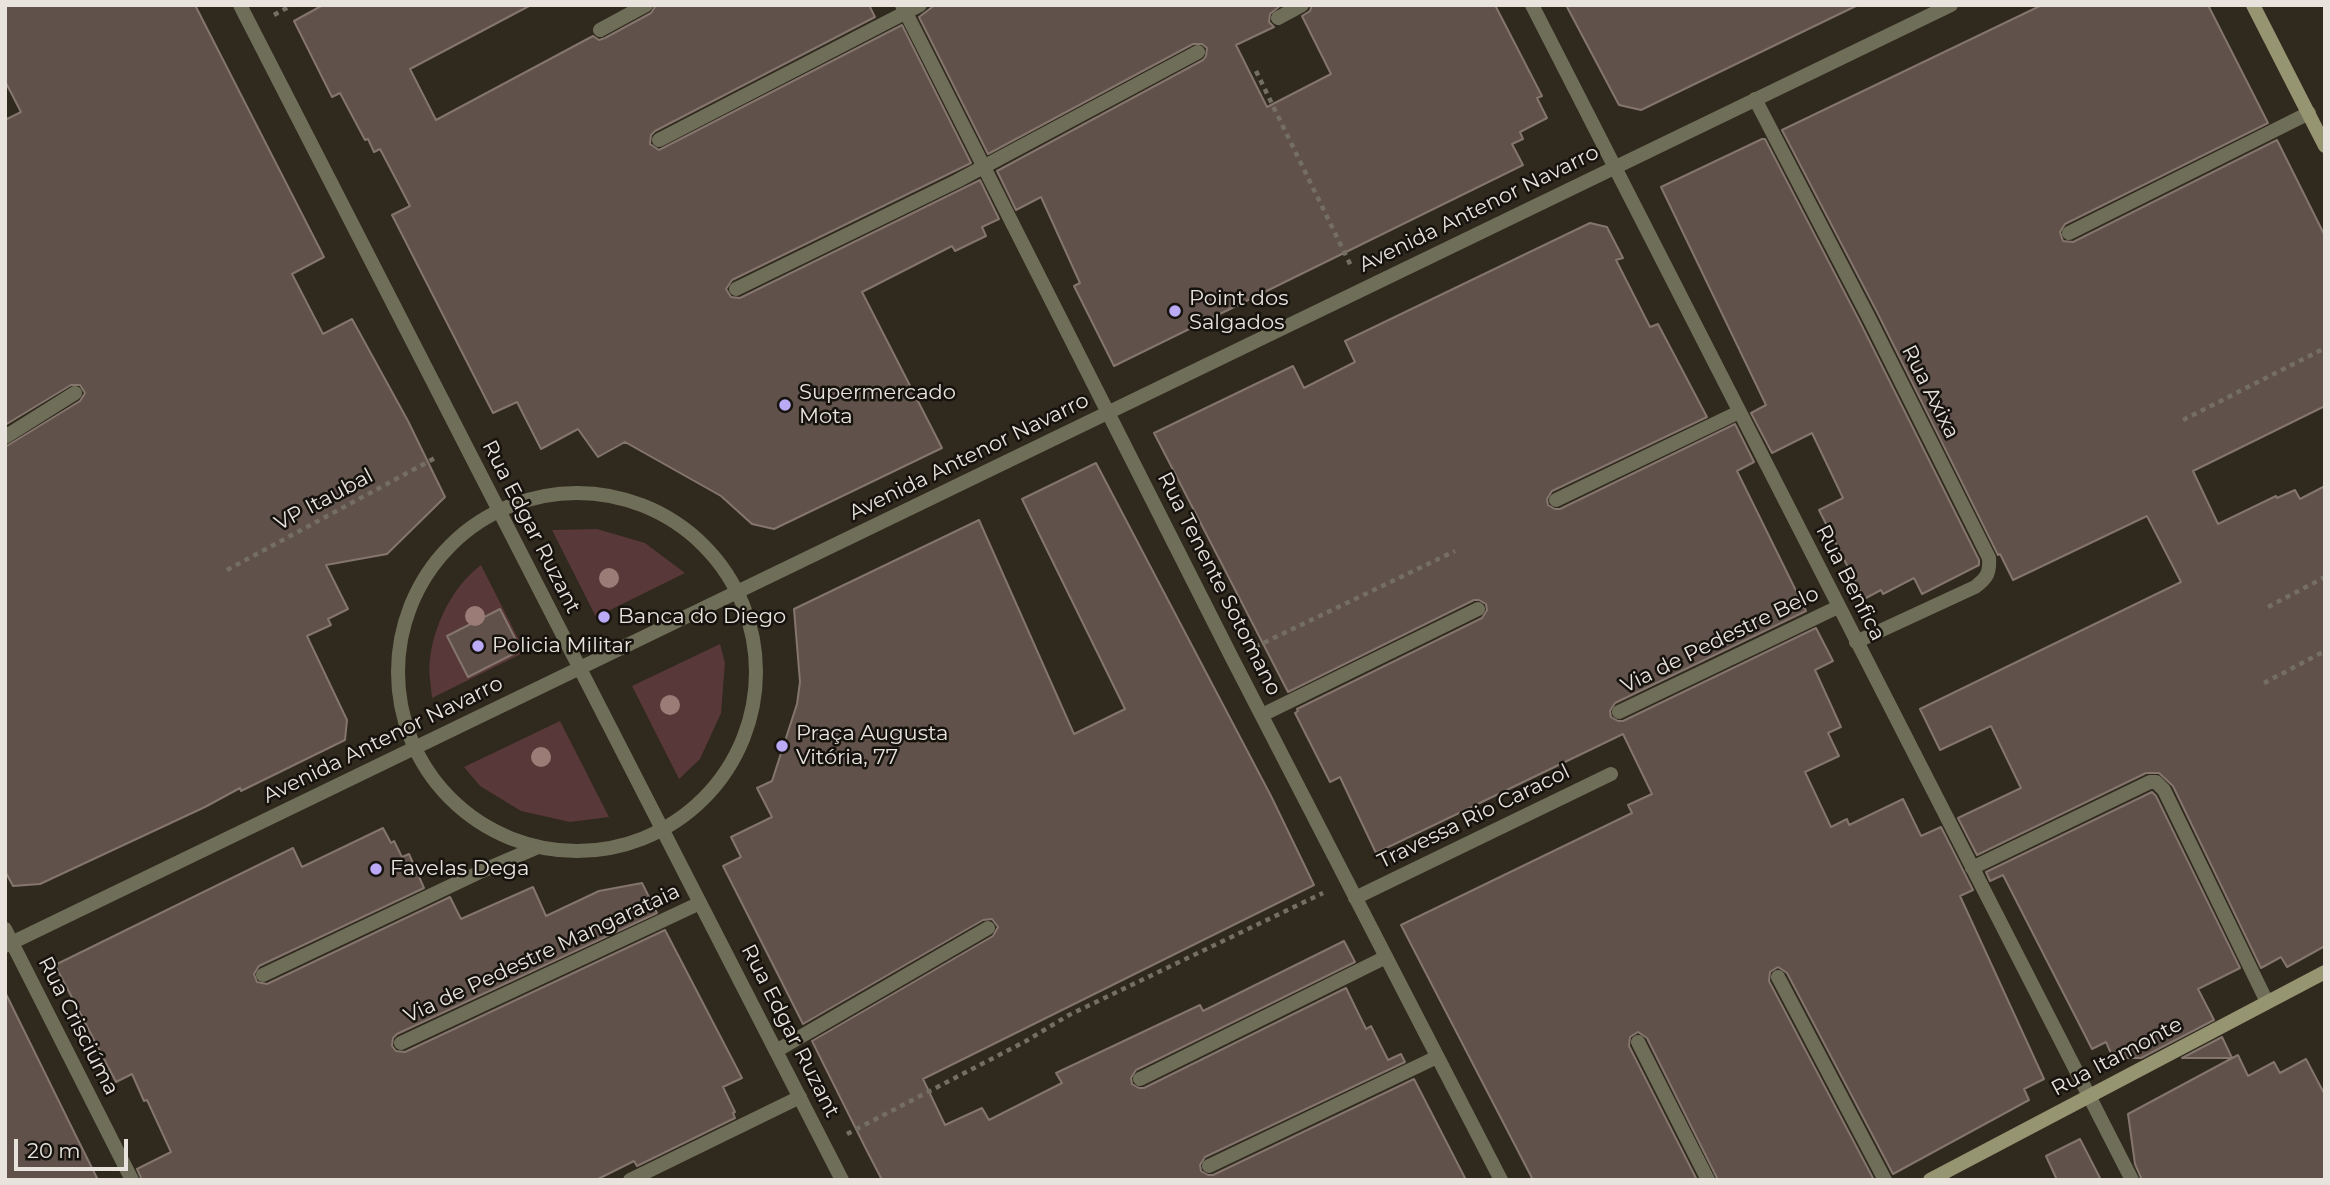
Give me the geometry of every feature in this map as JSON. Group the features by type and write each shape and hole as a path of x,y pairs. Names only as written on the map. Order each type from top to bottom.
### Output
{"street":[{"name":"Rua Edgar Ruzant","path":"240,5 842,1180"},
{"path":"600,30 646,5"},
{"path":"659,140 904,9 920,5"},
{"path":"1278,18 1302,5"},
{"name":"Rua Benfica","path":"1532,5 2132,1180"},
{"name":"Avenida Antenor Navarro","path":"9,944 1951,5"},
{"path":"2253,5 2325,146"},
{"name":"Rua Tenente Sotomano","path":"904,9 1232,658 1501,1180"},
{"path":"736,289 985,166 1198,52"},
{"name":"Rua Axixa","path":"1755,100 1882,343 1989,558 1987,578 1975,587 1856,642"},
{"path":"2069,233 2309,113"},
{"path":"5,437 75,393"},
{"path":"1556,500 1739,412"},
{"path":"584,491 628,498 668,516 703,542 739,592 750,619 756,648 756,691 746,733 727,772 698,805 662,829 622,845 602,848 581,851 538,847 504,835 472,818 445,794 428,773 414,748 397,691 399,636 423,583 446,550 498,509 540,495 584,491"},
{"name":"Via de Pedestre Belo","path":"1619,712 1838,607"},
{"path":"1262,715 1478,609"},
{"name":"Travessa Rio Caracol","path":"1355,898 1611,774"},
{"path":"1972,868 2150,782 2156,782 2164,789 2267,1002"},
{"path":"263,975 538,847"},
{"name":"Via de Pedestre Mangarataia","path":"401,1043 700,903"},
{"path":"776,1051 988,928"},
{"name":"Rua Crisciúma","path":"5,929 9,944 132,1180"},
{"path":"1140,1079 1386,957"},
{"name":"Rua Itamonte","path":"1930,1180 2325,972"},
{"path":"1778,977 1885,1180"},
{"path":"1639,1042 1708,1180"},
{"path":"1209,1166 1437,1057"},
{"path":"630,1180 800,1097"}],"path":[{"path":"1256,71 1362,289"},
{"path":"2183,420 2325,348"},
{"name":"VP Itaubal","path":"227,570 435,458"},
{"path":"1232,658 1455,551"},
{"path":"2268,607 2325,577"},
{"path":"2264,683 2325,651"},
{"path":"824,1145 1015,1047 1069,1015 1347,881"}],"shaded area":[{"path":"597,529 645,543 685,573 596,617 552,530"},
{"path":"481,565 525,652 432,698 429,664 436,632 454,595"},
{"path":"720,644 725,663 721,713 700,759 679,779 632,686"},
{"path":"560,721 609,817 570,822 521,811 480,786 464,767"}],"building":[{"path":"5,5 195,5 324,257 292,274 323,334 352,319 408,421 445,497 387,554 326,565 348,609 328,619 331,625 307,636 347,720 345,740 40,884 13,886 5,871 5,447 80,401 85,393 80,385 71,385 5,425 5,120 21,112 5,81"},
{"path":"323,5 531,5 410,69 436,120 593,36 599,40 605,38 651,13 656,5 869,5 875,17 655,131 651,135 650,144 659,150 902,25 971,163 732,280 726,289 731,297 740,298 980,180 999,219 982,227 986,236 955,251 952,246 862,292 942,448 774,529 752,524 721,496 625,442 598,457 578,429 541,449 517,402 493,413 392,215 410,206 380,149 374,152 368,139 365,140 340,93 332,97 294,21"},
{"path":"935,5 1281,5 1270,14 1269,22 1274,27 1236,45 1267,107 1331,74 1302,16 1310,11 1312,5 1495,5 1542,96 1537,98 1547,118 1520,132 1523,139 1512,144 1523,165 1114,366 1074,286 1080,283 1041,197 1016,210 997,171 1203,60 1207,48 1202,44 1193,44 988,154 919,17"},
{"path":"1566,5 1858,5 1641,110 1619,105"},
{"path":"2042,5 2208,5 2268,123 2065,224 2060,232 2063,241 2073,242 2277,140 2325,236 2325,406 2193,471 2218,524 2276,496 2277,498 2295,490 2300,499 2325,486 2325,946 2287,967 2281,957 2261,968 2173,786 2159,773 2146,773 1977,855 1958,818 2021,788 1991,726 1940,750 1920,709 2181,582 2147,516 2013,580 1782,130"},
{"path":"1765,139 1860,322 1979,560 1979,565 1922,594 1914,578 1883,594 1881,590 1864,599 1819,510 1843,498 1812,433 1772,453 1751,413 1766,405 1661,187"},
{"path":"1590,223 1607,227 1623,258 1616,260 1650,327 1658,324 1707,417 1552,491 1547,499 1548,505 1560,509 1735,424 1754,462 1737,471 1806,611 1615,703 1610,711 1611,717 1623,721 1816,628 1833,661 1815,670 1841,727 1828,733 1839,756 1805,772 1831,827 1847,819 1849,825 1903,799 1921,836 1941,827 1973,890 1960,896 2044,1079 2024,1089 2029,1100 1893,1174 1787,973 1778,967 1770,972 1769,981 1874,1180 1718,1180 1647,1038 1638,1032 1630,1037 1629,1046 1697,1180 1533,1180 1401,925 1632,813 1628,805 1652,794 1623,734 1376,853 1340,777 1330,782 1295,713 1297,709 1482,618 1487,610 1486,604 1474,600 1288,692 1154,433 1293,366 1304,388 1355,362 1345,341"},
{"path":"1096,463 1271,796 1314,885 923,1079 945,1125 982,1108 989,1120 1062,1083 1056,1073 1200,1005 1203,1011 1344,941 1355,962 1136,1070 1131,1078 1132,1084 1144,1088 1346,988 1366,1029 1371,1026 1388,1060 1401,1054 1405,1062 1205,1157 1200,1165 1201,1171 1213,1175 1414,1079 1466,1180 882,1180 866,1149 812,1041 993,936 998,927 992,919 983,920 803,1024 723,866 741,857 731,837 772,817 757,788 772,781 797,704 800,682 794,609 979,520 1074,734 1125,709 1022,499"},
{"name":"Policia Militar","path":"500,609 521,650 468,677 447,636"},
{"path":"2152,792 2240,968 2198,989 2214,1020 2141,1058 2113,1058 2106,1042 2092,1049 2003,875 1990,881 1986,872"},
{"path":"383,828 402,857 409,854 424,888 259,966 254,974 257,982 267,984 450,897 461,919 533,887 546,916 599,891 642,883 657,913 397,1034 393,1038 392,1046 396,1051 405,1052 665,930 742,1078 723,1087 735,1112 735,1118 637,1166 634,1161 596,1180 142,1180 137,1169 171,1152 132,1074 116,1082 55,965 293,848 302,867"},
{"path":"5,992 75,1134 98,1180 5,1180"},
{"path":"2222,1037 2232,1058 2182,1058"},
{"path":"2238,1055 2248,1076 2274,1062 2280,1073 2306,1059 2325,1095 2325,1180 2142,1180 2135,1164 2128,1114"},
{"path":"2080,1139 2101,1180 2057,1180 2046,1156"}],"place":[{"name":"Point dos Salgados","path":"1175,311"},
{"name":"Supermercado Mota","path":"785,405"},
{"name":"Banca do Diego","path":"604,617"},
{"name":"Policia Militar","path":"478,646"},
{"name":"Praça Augusta Vitória, 77","path":"782,746"},
{"name":"Favelas Dega","path":"376,869"}]}
